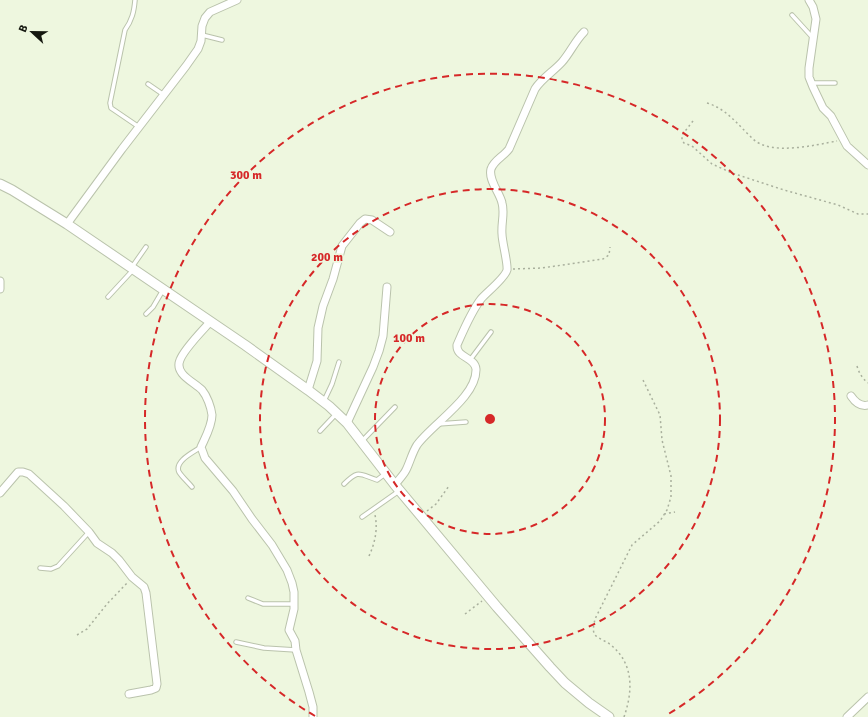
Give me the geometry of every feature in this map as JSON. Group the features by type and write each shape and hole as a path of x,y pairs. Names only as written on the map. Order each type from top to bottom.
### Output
{"street":[{"path":"67,224 198,49 205,18 210,12 237,0"},
{"path":"809,0 813,7 816,19 809,68 811,83 823,108 832,116 847,146 868,165"},
{"path":"397,488 417,445 464,397 471,386 476,368 473,362 459,353 456,349 457,344 476,306 507,270 502,234 502,204 490,173 494,162 509,149 535,89 540,82 562,62 577,39 584,32"},
{"path":"0,184 67,224 133,268 308,390 337,413 347,423 397,488 488,597 565,683 605,716"},
{"path":"308,390 317,361 318,328 323,306 338,266 342,246 360,223 365,219 372,220 390,232"},
{"path":"0,281 0,289"},
{"path":"347,423 379,351 383,336 387,287"},
{"path":"210,322 180,360 180,370 184,376 201,389 206,395 211,408 212,417 201,447 205,458 233,491 277,553 292,583 294,609 289,630 295,641 296,650 313,707 313,717"},
{"path":"851,396 858,404 864,406 868,405"},
{"path":"0,493 18,472 29,474 89,532 97,543 112,553 119,560 132,578 140,583 146,593 157,684 156,688 151,690 129,694"},
{"path":"847,717 868,698"}],"lane":[{"path":"136,0 134,12 125,30 110,103 111,108 139,127"},
{"path":"792,15 813,38"},
{"path":"202,35 222,40"},
{"path":"811,83 835,83"},
{"path":"148,84 164,95"},
{"path":"108,297 133,268 146,247"},
{"path":"146,314 153,306 163,289"},
{"path":"470,360 491,332"},
{"path":"324,402 339,362"},
{"path":"361,442 396,407"},
{"path":"320,431 337,413"},
{"path":"437,424 466,422"},
{"path":"192,487 180,472 178,466 181,461 201,447"},
{"path":"344,484 353,475 359,474 377,480 386,473"},
{"path":"362,518 397,488"},
{"path":"40,568 50,569 58,566 89,532"},
{"path":"248,598 263,604 294,604"},
{"path":"236,642 264,648 296,650"}],"path":[{"path":"707,103 716,106 736,121 754,140 760,144 788,148 843,140"},
{"path":"693,121 682,135 682,140 692,146 712,164 732,173 762,183 838,205 858,214 868,214"},
{"path":"507,270 542,268 603,259 609,255 610,247"},
{"path":"857,366 858,372 868,383"},
{"path":"624,717 629,700 630,677 627,667 617,652 594,633 595,620 632,546 660,521 671,497 671,476 662,440 660,415 643,380"},
{"path":"421,516 436,504 450,486"},
{"path":"369,556 372,549 377,524 373,510"},
{"path":"664,514 675,512"},
{"path":"77,635 86,629 132,578"},
{"path":"465,614 488,597"}]}
